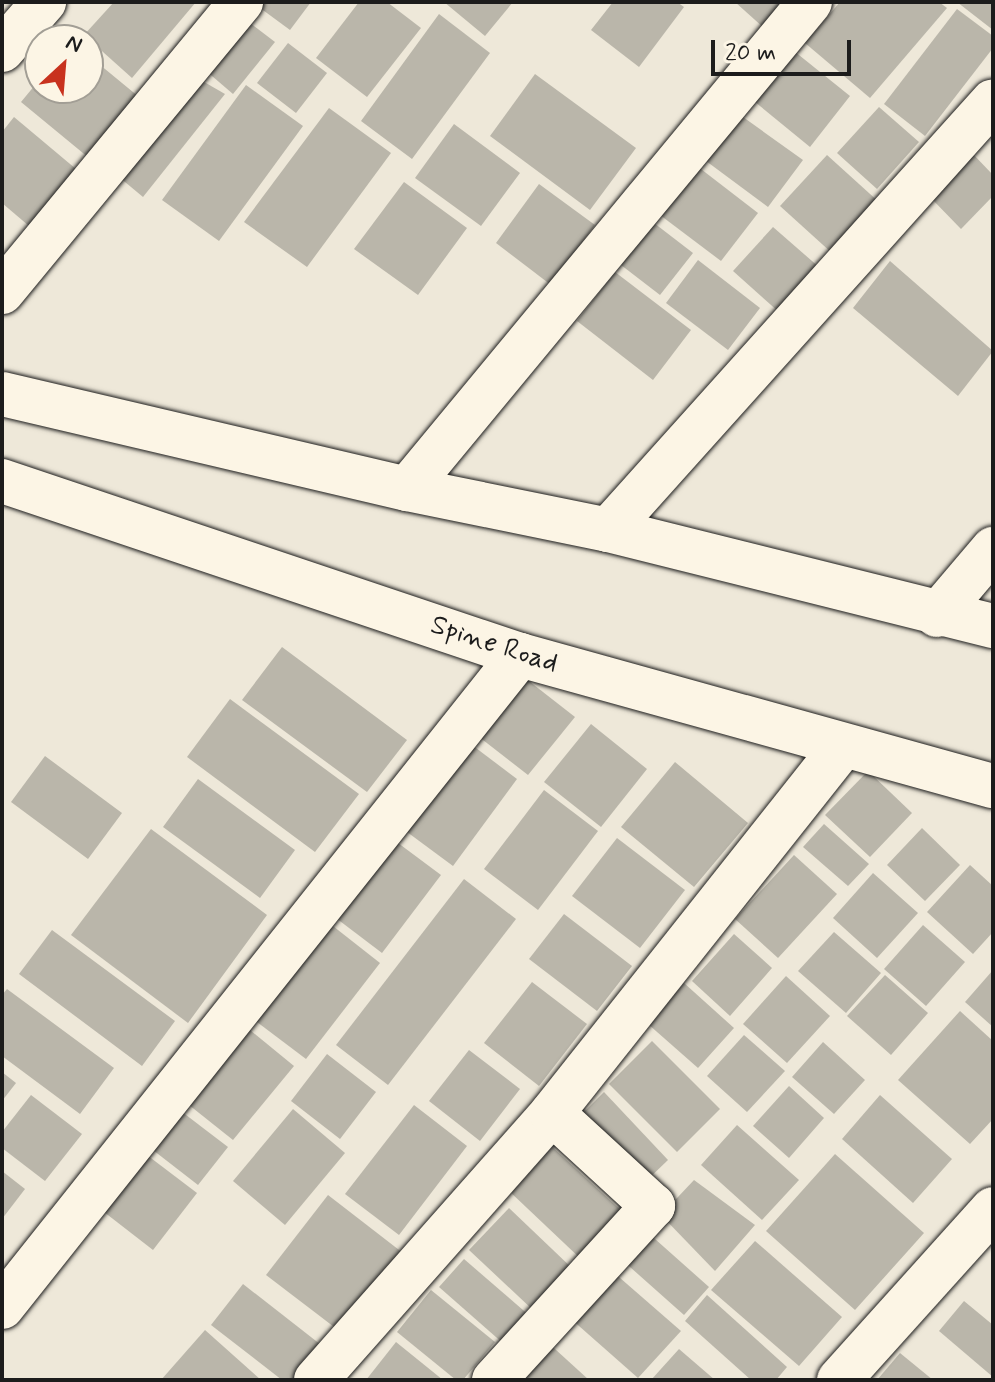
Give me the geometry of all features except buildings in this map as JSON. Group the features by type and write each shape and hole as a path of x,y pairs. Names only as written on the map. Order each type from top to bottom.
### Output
{"street":[{"path":"2,50 44,2"},
{"path":"2,292 241,2"},
{"path":"407,489 810,2"},
{"path":"608,530 993,101"},
{"path":"2,394 407,489 608,530 937,615 993,626"},
{"name":"Spine Road","path":"2,481 520,655 993,786"},
{"path":"937,615 993,549"},
{"path":"2,1307 520,655"},
{"path":"316,1380 552,1113 843,746"},
{"path":"494,1380 653,1206 552,1113"},
{"path":"839,1380 993,1209"}]}
